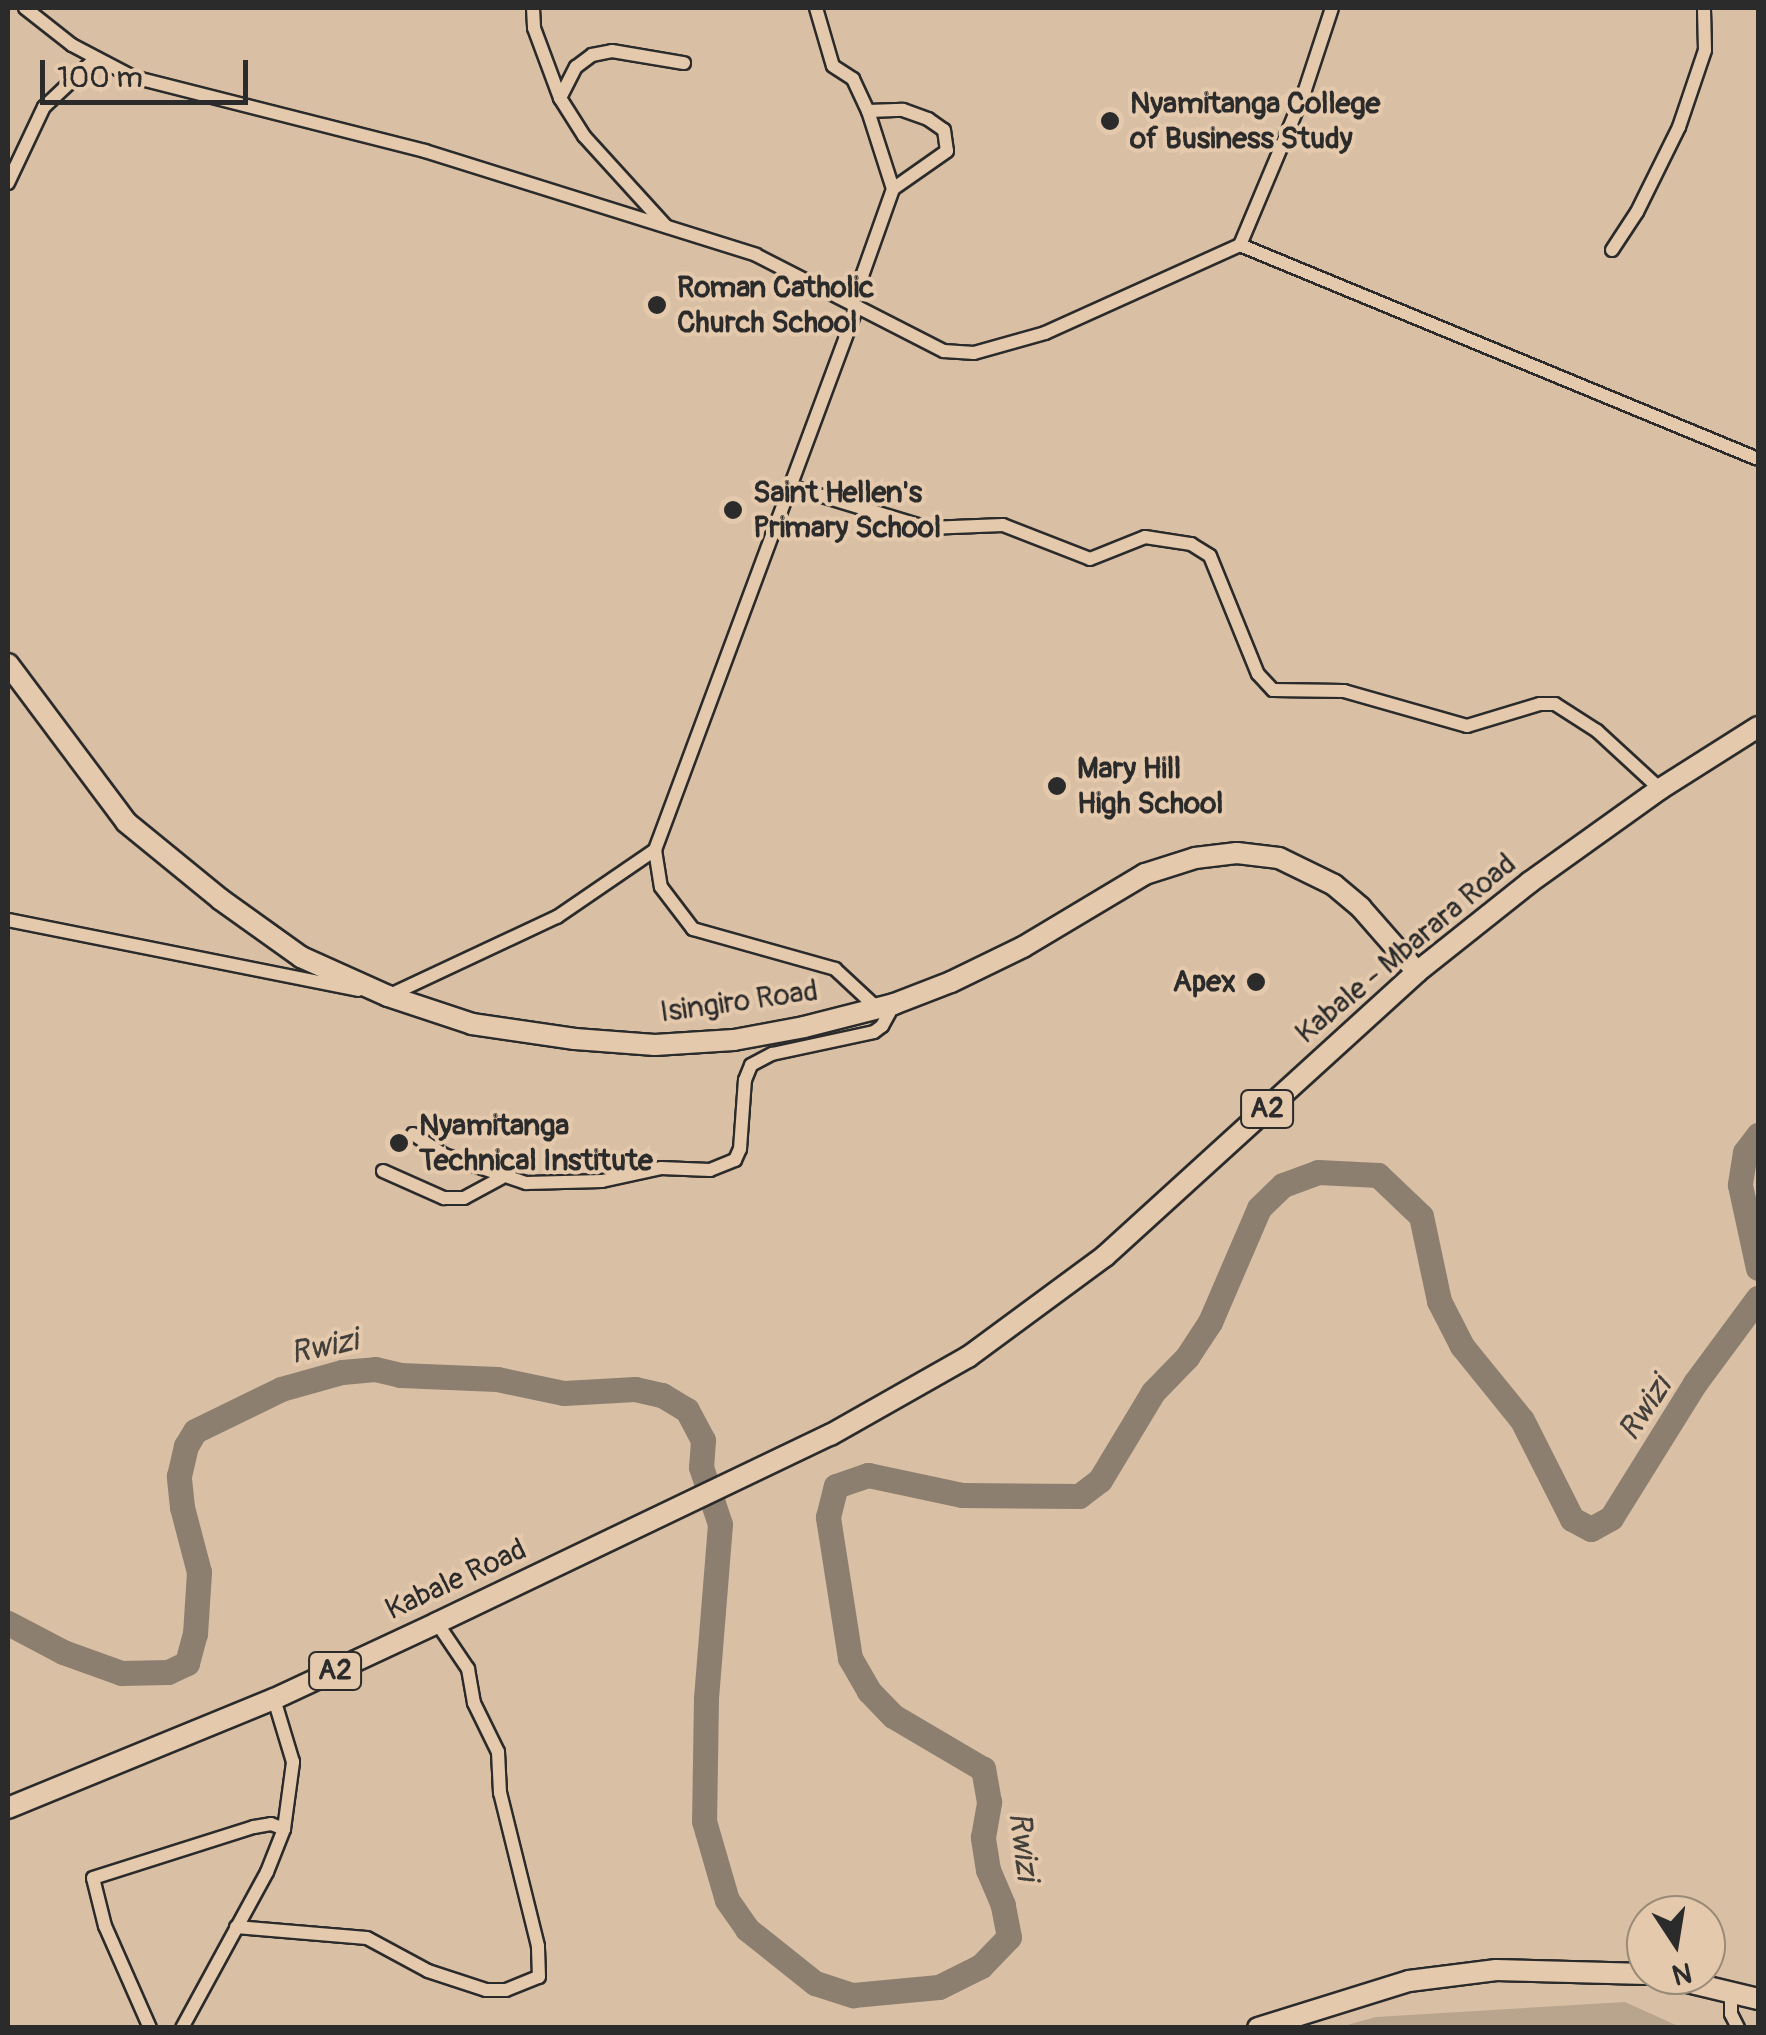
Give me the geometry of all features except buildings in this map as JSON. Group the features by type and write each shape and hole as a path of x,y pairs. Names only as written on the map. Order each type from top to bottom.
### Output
{"main road":[{"name":"Isingiro Road","path":"8,664 126,822 220,899 301,957 388,996 472,1024 574,1039 655,1045 734,1040 886,1007 1023,946 1145,874 1194,858 1236,852 1278,858 1334,885 1361,908 1417,972"},
{"name":"Kabale - Mbarara Road","path":"761,1468 908,1393 1022,1321 1105,1256 1417,972 1660,788 1758,727"},
{"name":"Kabale Road","path":"8,1808 274,1699 761,1468"},
{"path":"1258,2028 1378,1988 1426,1979 1496,1970 1626,1973"},
{"path":"1726,1991 1758,1999"}],"street":[{"path":"25,8 72,45 134,77 426,151 756,255 944,351 974,353 1045,334 1240,245 1305,90 1332,8"},
{"path":"533,8 534,28 560,98 584,136 667,227"},
{"path":"413,1134 444,1154 501,1178 543,1185 602,1181 661,1168 710,1170 726,1166 740,1148 745,1080 751,1065 772,1054 874,1032 886,1007 835,969 693,929 661,887 656,850 854,306 892,188 868,112 853,78 833,66 816,8"},
{"path":"1612,250 1637,212 1679,127 1705,50 1704,8"},
{"path":"560,98 576,67 592,54 612,50 684,63"},
{"path":"8,184 44,108 96,58"},
{"path":"868,112 903,110 944,130 947,151 892,188"},
{"path":"1240,245 1758,459"},
{"path":"789,486 928,528 1003,525 1090,559 1145,537 1191,544 1210,556 1258,674 1272,690 1344,690 1467,726 1540,704 1555,704 1598,731 1660,788"},
{"path":"8,920 388,996 558,916 656,850"},
{"path":"383,1170 444,1198 464,1198 501,1178"},
{"path":"236,1927 367,1938 428,1971 486,1990 506,1990 540,1976 538,1946 504,1810 498,1752 474,1703 468,1669 437,1624"},
{"path":"182,2028 267,1872 284,1828 293,1762 274,1699"},
{"path":"150,2028 105,1926 93,1878 254,1828 272,1824 284,1828"},
{"path":"1731,1992 1731,2014 1738,2028"}],"shaded area":[{"path":"1625,2002 1680,2027 1340,2027 1376,2017"}],"waterway":[{"name":"Rwizi","path":"1758,1135 1745,1152 1740,1185 1758,1268"},
{"name":"Rwizi","path":"8,1623 63,1652 121,1673 168,1672 187,1663 195,1634 199,1572 182,1507 179,1476 186,1446 195,1431 281,1389 342,1372 375,1369 400,1375 497,1379 564,1393 635,1389 662,1395 687,1410 703,1440 701,1467 720,1524 706,1698 704,1821 727,1900 747,1929 815,1983 853,1995 939,1987 981,1966 1009,1937 1003,1905 988,1870 983,1837 989,1802 983,1769 893,1716 869,1691 850,1658 828,1517 836,1486 868,1475 962,1495 1079,1496 1100,1480 1153,1392 1187,1357 1210,1322 1259,1208 1283,1185 1318,1172 1378,1175 1421,1216 1439,1301 1462,1346 1522,1420 1572,1519 1591,1529 1611,1518 1695,1383 1758,1298"}],"place":[{"name":"Nyamitanga College of Business Study","path":"1110,121"},
{"name":"Roman Catholic Church School","path":"657,305"},
{"name":"Saint Hellen's Primary School","path":"733,510"},
{"name":"Mary Hill High School","path":"1057,786"},
{"name":"Apex","path":"1256,982"},
{"name":"Nyamitanga Technical Institute","path":"399,1143"}]}
